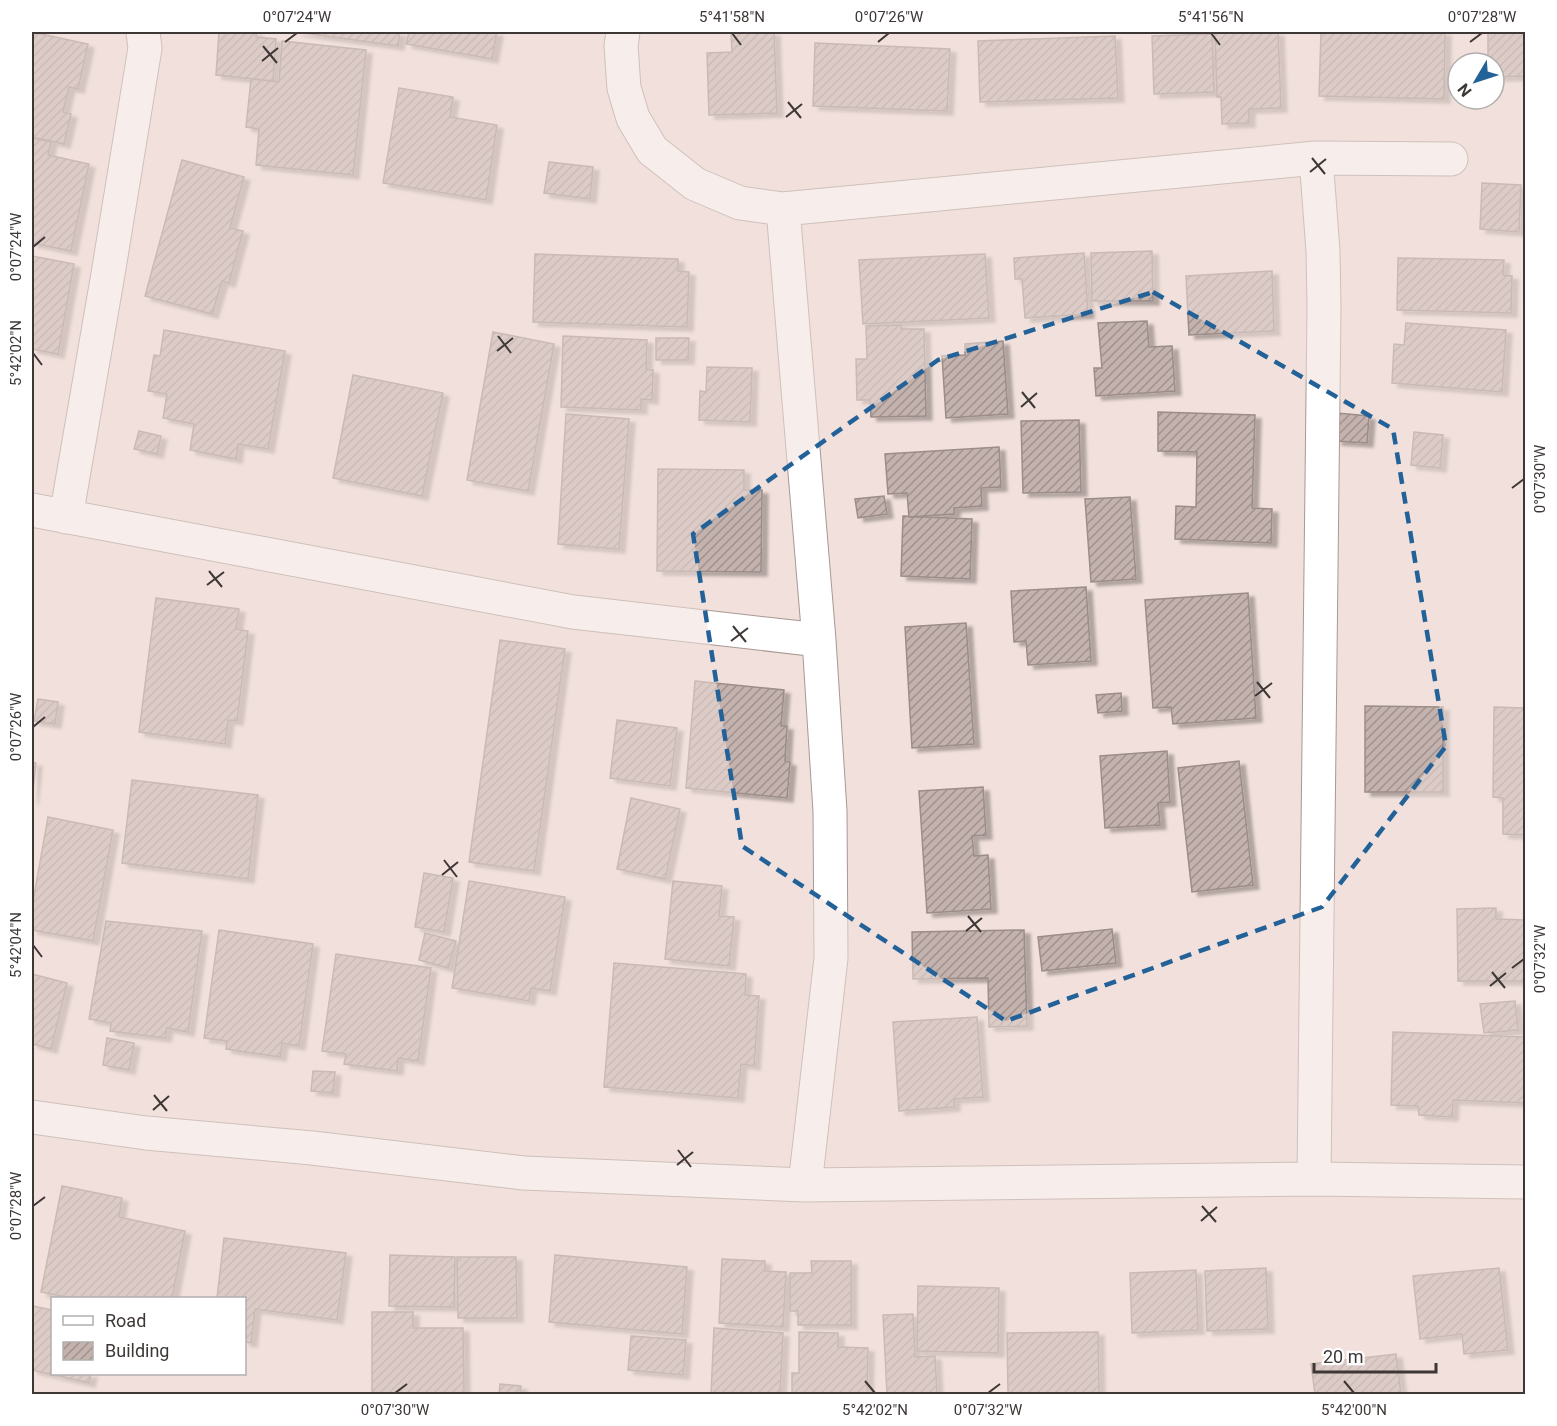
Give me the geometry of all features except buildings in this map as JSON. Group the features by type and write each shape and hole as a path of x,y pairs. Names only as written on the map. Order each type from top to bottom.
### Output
{"street":[{"path":"66,517 145,48 143,32"},
{"path":"622,32 624,88 633,118 651,150 695,184 740,203 783,209 1316,158 1451,159"},
{"path":"1314,1179 1324,308 1323,251 1316,158"},
{"path":"783,209 819,640 830,811 831,958 805,1185"},
{"path":"32,510 573,612 819,640"},
{"path":"32,1117 146,1133 312,1148 524,1173 805,1185 1314,1179 1526,1182"}],"highlighted area":[{"path":"1153,292 1393,429 1446,746 1322,907 1006,1021 742,846 693,534 938,360"}]}
